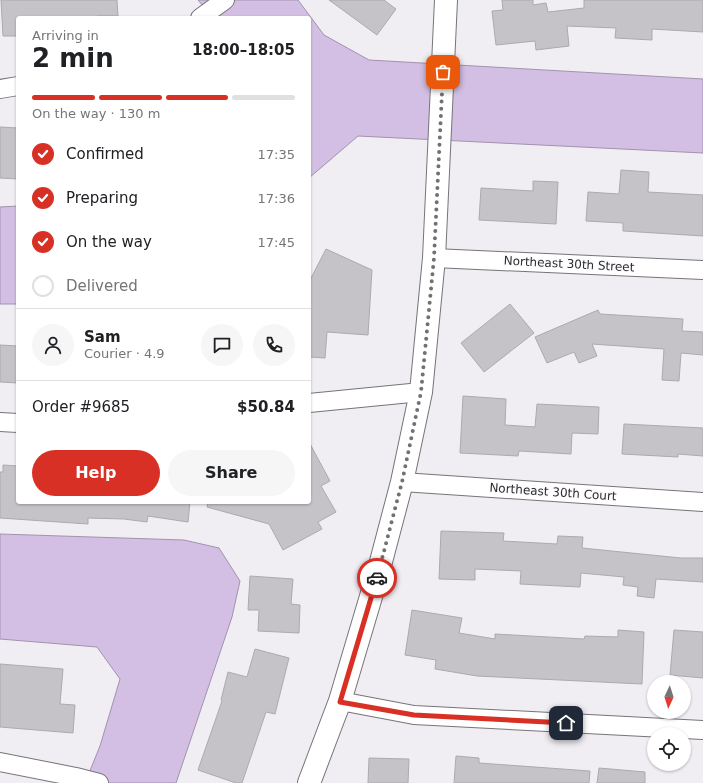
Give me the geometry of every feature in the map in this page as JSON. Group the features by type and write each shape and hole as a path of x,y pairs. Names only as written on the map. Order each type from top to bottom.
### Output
{"street":[{"path":"203,16 225,0"},
{"path":"309,783 340,702 378,573 402,482 421,392 434,258 446,0"},
{"path":"0,89 16,86"},
{"name":"Northeast 30th Street","path":"434,258 703,270"},
{"path":"311,403 421,392"},
{"path":"0,422 16,422"},
{"name":"Northeast 30th Court","path":"402,482 703,502"},
{"path":"340,702 414,715 703,730"},
{"path":"0,762 99,783"}],"shaded area":[{"path":"198,0 298,0 310,16 211,16"},
{"path":"311,18 324,35 369,60 703,79 703,153 358,136 311,176"},
{"path":"16,206 16,304 0,304 0,207"},
{"path":"0,534 184,540 219,548 240,581 232,617 176,783 85,783 100,746 120,679 97,647 0,639"}],"building":[{"path":"1,0 117,0 118,16 16,16 16,36 3,36"},
{"path":"329,0 384,0 396,9 377,35"},
{"path":"502,0 533,0 533,5 546,3 548,12 584,8 584,0 703,0 703,32 652,29 652,40 615,38 616,28 567,26 569,46 536,50 535,41 496,45 492,11 503,10"},
{"path":"0,127 16,128 16,179 0,178"},
{"path":"621,170 649,172 648,192 703,195 703,236 623,231 623,223 586,221 588,192 619,194"},
{"path":"533,181 558,182 556,224 479,220 481,188 533,191"},
{"path":"326,249 372,270 368,335 327,332 325,358 311,357 311,278"},
{"path":"510,304 534,333 484,372 461,343"},
{"path":"598,310 600,314 683,319 682,331 703,332 703,355 681,353 679,381 662,380 664,349 592,344 597,356 579,363 574,352 547,363 535,337"},
{"path":"0,345 16,346 16,383 0,382"},
{"path":"463,396 506,399 505,425 535,427 537,404 599,407 598,434 572,433 571,454 519,451 518,456 460,453"},
{"path":"624,424 703,428 703,456 678,454 678,457 622,454"},
{"path":"311,446 330,481 321,486 336,512 318,522 322,529 283,550 269,524 207,507 208,504 311,504"},
{"path":"3,465 16,466 16,504 190,504 188,522 148,516 147,522 124,519 88,518 88,524 0,518 0,472 3,472"},
{"path":"441,531 504,533 503,541 557,544 558,536 583,537 582,548 681,558 703,558 703,582 656,579 654,598 637,596 638,587 623,585 624,577 581,573 580,587 520,584 521,571 475,569 475,580 439,579"},
{"path":"250,576 293,579 291,604 300,605 299,633 258,631 259,610 248,610"},
{"path":"412,610 462,618 459,633 495,639 495,634 584,639 585,636 618,637 618,630 644,632 642,684 477,676 435,669 436,660 405,655"},
{"path":"674,630 703,632 703,678 691,677 691,675 670,675"},
{"path":"255,649 289,658 275,714 266,712 242,783 236,783 198,770 222,701 228,672 247,677"},
{"path":"0,664 63,669 60,704 75,705 73,733 0,727"},
{"path":"456,756 479,758 479,763 590,771 589,783 454,783"},
{"path":"369,758 409,759 408,783 368,783"},
{"path":"599,768 645,772 645,783 597,783"}],"way so far":[{"path":"377,578 402,482 421,392 434,258 443,72"}],"route":[{"path":"377,578 340,702 414,715 566,723"}]}
